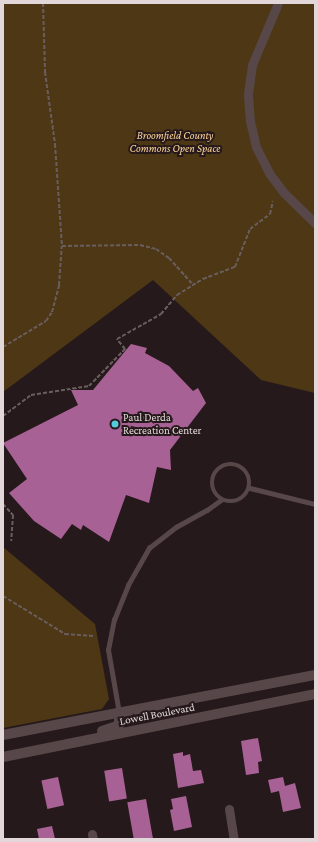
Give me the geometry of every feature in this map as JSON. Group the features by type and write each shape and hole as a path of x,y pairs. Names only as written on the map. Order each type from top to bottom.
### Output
{"main road":[{"name":"Lowell Boulevard","path":"3,735 315,675"},
{"name":"Lowell Boulevard","path":"3,757 315,694"},
{"path":"35,750 62,740 113,728 119,725 119,713"}],"street":[{"path":"278,3 251,70 248,101 250,121 259,153 272,177 287,196 315,222"},
{"path":"229,809 234,839"}],"lane":[{"path":"119,713 108,650 112,627 128,586 148,548 170,531 207,510 221,500 238,501 248,494 251,481 246,469 239,464 226,464 220,467 212,477 213,490 221,500"},
{"path":"250,488 315,504"}],"path":[{"path":"3,347 46,321 52,312 59,285 62,246 55,144 44,72 43,3"},
{"path":"3,416 31,395 89,386 125,349 117,339 161,314 177,295 235,267 250,229 270,214 273,201"},
{"path":"62,246 140,245 156,250 169,258 193,286"},
{"path":"3,504 13,515 11,541"},
{"path":"3,596 65,634 94,636"}],"green space":[{"name":"Broomfield County Commons Open Space","path":"3,3 315,3 315,393 261,380 153,280 3,392"},
{"path":"3,547 95,624 109,699 102,709 3,728"}],"building":[{"name":"Paul Derda Recreation Center","path":"131,344 147,348 145,353 169,366 193,391 198,388 206,403 170,450 171,470 157,467 149,503 126,495 109,542 83,525 81,530 72,524 61,539 34,521 9,493 27,479 3,443 78,405 71,390 93,390"},
{"path":"258,738 262,761 258,762 259,773 246,775 241,741"},
{"path":"183,752 183,756 190,754 193,771 201,770 204,783 178,788 173,754"},
{"path":"122,768 127,799 109,801 104,771"},
{"path":"58,777 64,805 47,809 41,781"},
{"path":"283,777 285,786 295,783 301,808 283,812 279,791 271,793 268,780"},
{"path":"186,796 192,827 174,831 170,810 173,809 171,799"},
{"path":"146,799 153,839 134,839 127,802"},
{"path":"52,826 55,839 39,839 37,829"}],"place":[{"name":"Paul Derda Recreation Center","path":"115,424"}]}
